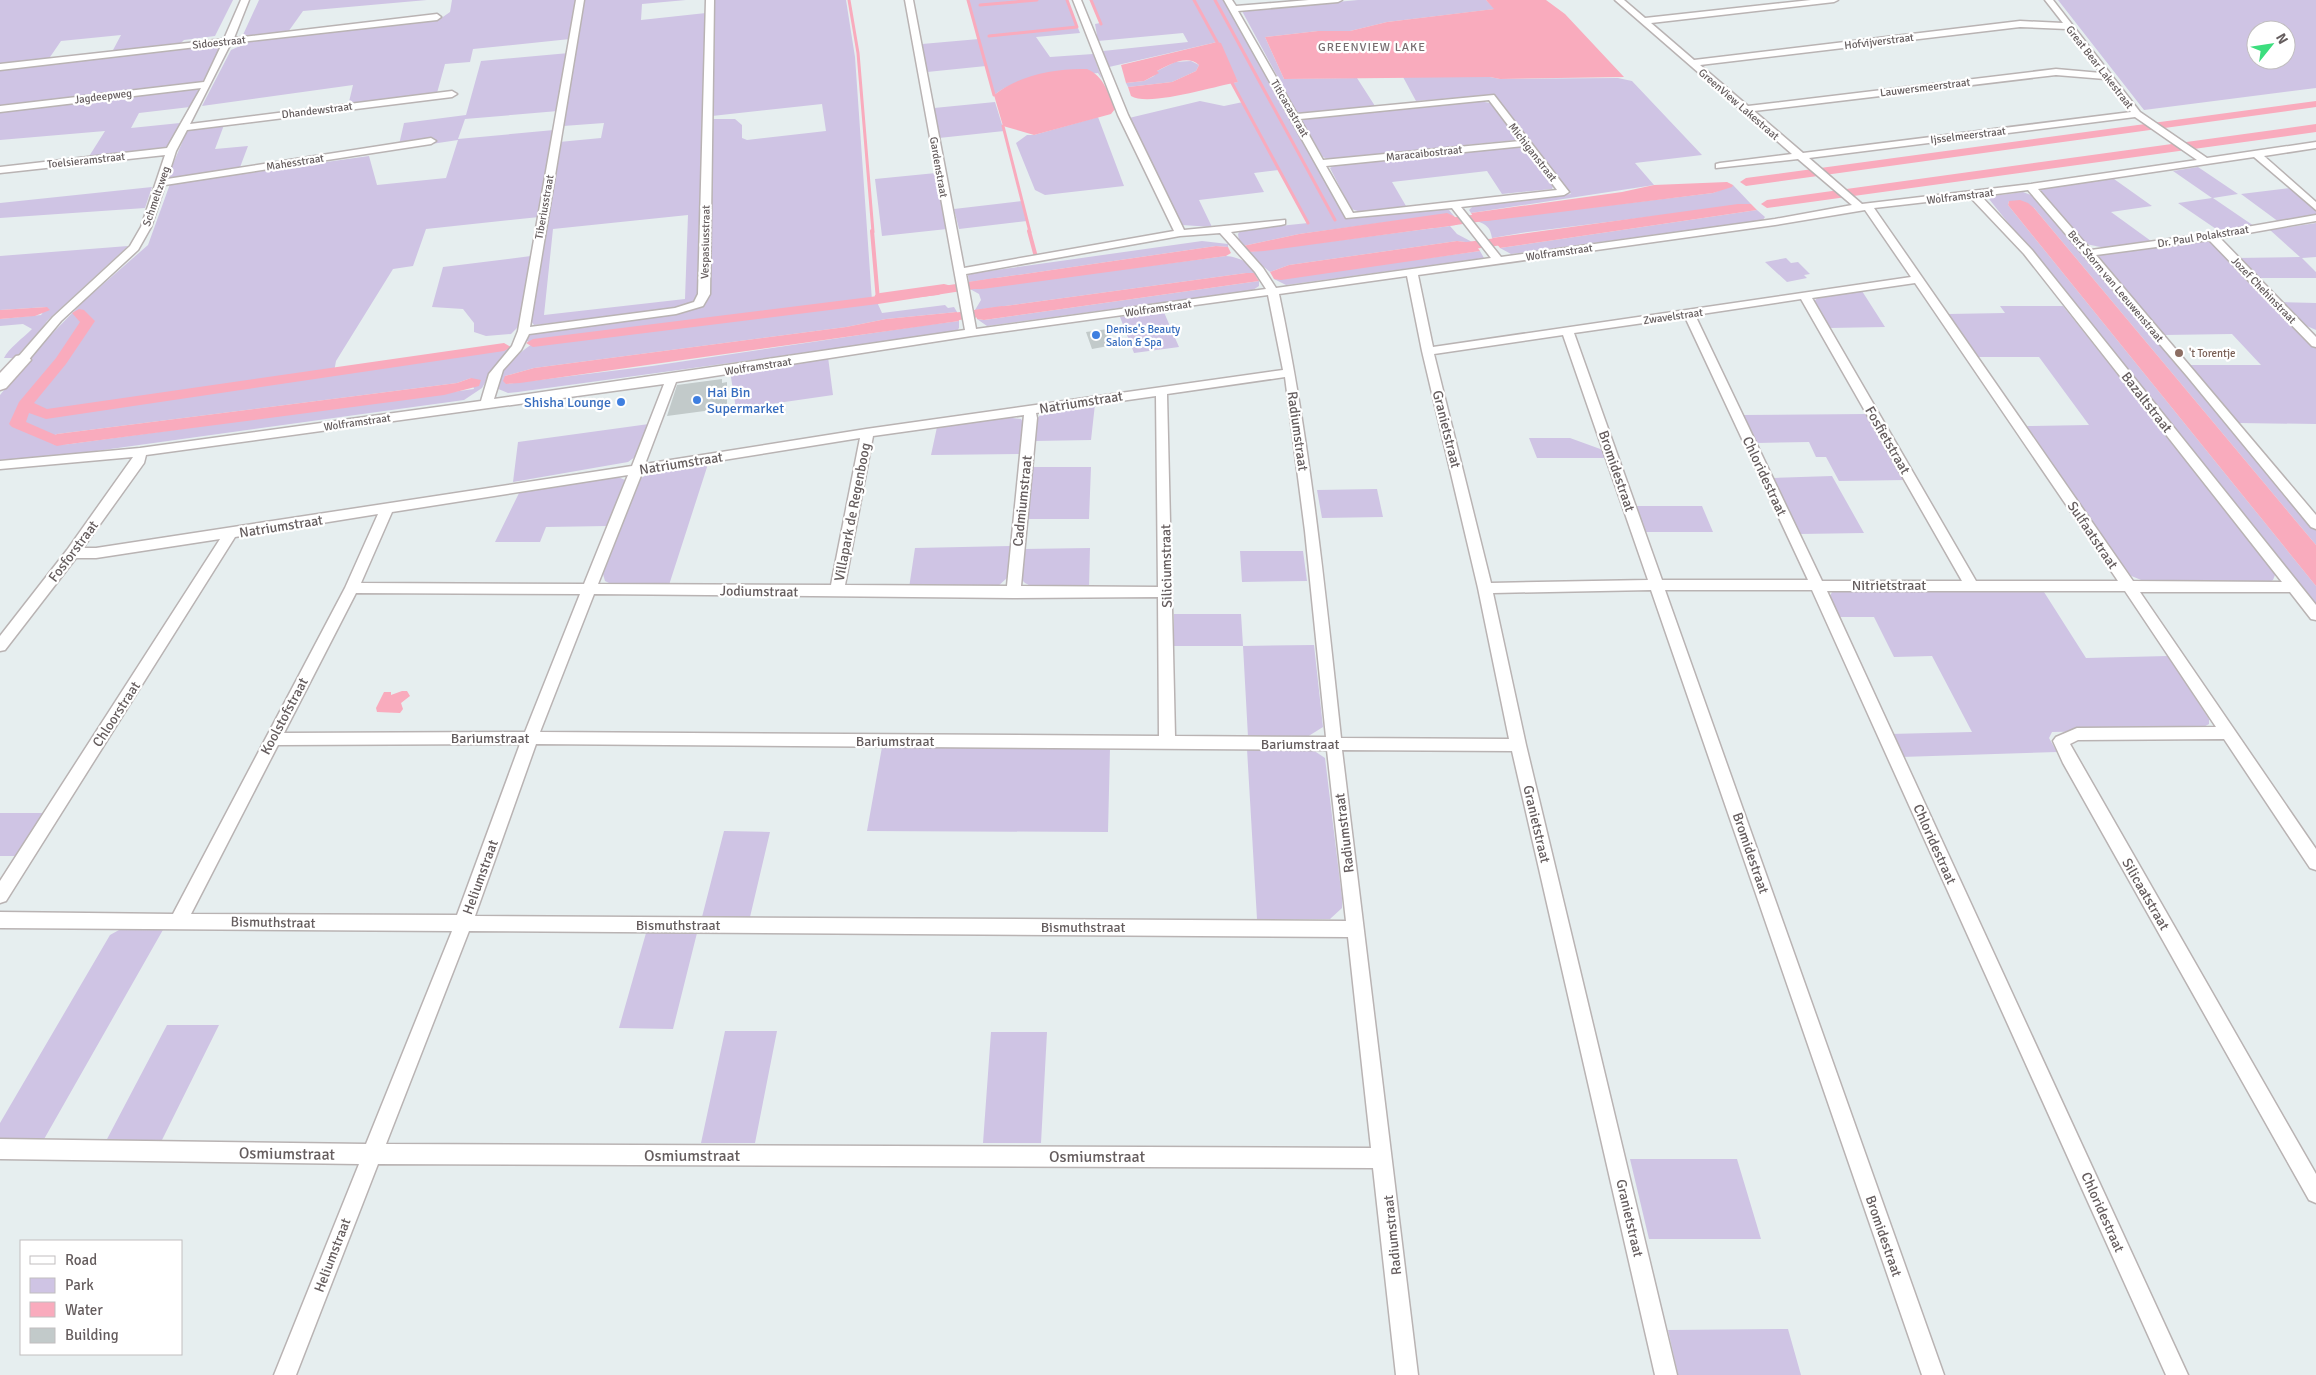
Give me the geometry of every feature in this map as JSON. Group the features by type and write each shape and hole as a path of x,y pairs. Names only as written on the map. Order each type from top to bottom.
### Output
{"street":[{"name":"Schmeltzweg","path":"22,360 57,319 134,248 146,227 171,151 207,84 245,0"},
{"name":"Tiberiusstraat","path":"487,404 489,390 498,368 519,348 524,330 580,0"},
{"name":"Vespasiusstraat","path":"524,330 676,311 699,304 704,294 710,0"},
{"name":"Gardenstraat","path":"909,0 970,328"},
{"path":"1077,0 1123,116 1180,233"},
{"name":"Titicacastraat","path":"1228,0 1350,216"},
{"path":"1233,9 1338,0"},
{"name":"GreenView Lakestraat","path":"1619,0 1803,159 1861,206"},
{"path":"1643,21 1834,0"},
{"name":"Great Bear Lakestraat","path":"2050,0 2106,76 2137,114 2202,159"},
{"name":"Sidoestraat","path":"0,67 437,17"},
{"name":"Hofvijverstraat","path":"1692,63 2020,24 2068,26"},
{"name":"Lauwersmeerstraat","path":"1745,109 2056,72 2106,76"},
{"name":"Jagdeepweg","path":"0,109 207,84"},
{"name":"Dhandewstraat","path":"183,128 452,94"},
{"name":"Michiganstraat","path":"1295,117 1491,97 1564,192 1456,207 1350,216"},
{"name":"Ijsselmeerstraat","path":"1720,166 1803,159 2137,114"},
{"name":"Mahesstraat","path":"160,183 431,141"},
{"name":"Maracaibostraat","path":"1322,164 1526,143"},
{"name":"Wolframstraat","path":"0,465 140,452 670,379 970,328 1271,288 1412,272 1495,256 1775,222 1861,206 2031,187 2202,159 2316,145"},
{"name":"Toelsieramstraat","path":"0,170 171,151"},
{"path":"2255,153 2316,207"},
{"name":"Bert Storm van Leeuwenstraat","path":"2031,187 2191,373 2316,524"},
{"name":"Bazaltstraat","path":"1973,194 2028,252 2316,615"},
{"name":"Sulfaatstraat","path":"1861,206 1918,279 2006,405 2316,863"},
{"path":"1456,207 1495,256"},
{"name":"Dr. Paul Polakstraat","path":"2089,253 2212,236 2316,218"},
{"path":"959,275 1180,233 1223,230 1281,222"},
{"path":"1223,230 1242,254 1259,270 1271,288"},
{"name":"Jozef Chehinstraat","path":"2212,236 2312,335 2316,344"},
{"name":"Granietstraat","path":"1412,272 1428,351 1485,588 1518,745 1666,1375"},
{"name":"Zwavelstraat","path":"1428,351 1568,332 1918,279"},
{"name":"Radiumstraat","path":"1271,288 1290,372 1312,531 1334,744 1407,1375"},
{"name":"Fosfietstraat","path":"1805,296 1971,585"},
{"name":"Chloridestraat","path":"1689,314 1817,585 2176,1375"},
{"name":"Bromidestraat","path":"1568,332 1933,1375"},
{"path":"0,360 22,360"},
{"path":"0,384 22,360"},
{"name":"Natriumstraat","path":"72,553 96,553 231,533 866,433 1290,372"},
{"name":"Heliumstraat","path":"285,1375 463,924 530,738 637,470 670,384 670,379"},
{"name":"Siliciumstraat","path":"1160,390 1163,400 1167,743"},
{"name":"Cadmiumstraat","path":"1013,593 1031,418 1029,410"},
{"name":"Villapark de Regenboog","path":"837,592 866,442 866,433"},
{"name":"Fosforstraat","path":"0,646 72,553 139,460 140,452"},
{"name":"Koolstofstraat","path":"178,921 271,739 352,588 387,509"},
{"name":"Chloorstraat","path":"0,896 231,533"},
{"name":"Nitrietstraat","path":"1485,588 1657,584 2293,587"},
{"name":"Jodiumstraat","path":"352,588 1013,593 1166,592"},
{"name":"Silicaatstraat","path":"2228,734 2077,734 2061,741 2069,759 2316,1193"},
{"name":"Bariumstraat","path":"271,739 530,738 1518,745"},
{"name":"Bismuthstraat","path":"0,920 1355,929"},
{"name":"Osmiumstraat","path":"0,1149 372,1154 1383,1158"}],"green space":[{"path":"0,0 233,0 215,36 184,40 180,44 112,52 121,35 61,41 48,60 0,65"},
{"path":"259,0 427,0 303,11 288,32 242,37"},
{"path":"452,0 577,0 570,39 473,49 470,62 445,64 437,93 348,106 353,85 202,106 231,50 249,42 440,19 450,12"},
{"path":"584,0 686,0 642,4 641,20 706,13 699,296 696,302 682,308 534,325 530,320 559,142 601,138 604,123 563,126","holes":["688,215 685,299 544,315 553,229"]},
{"path":"713,0 846,0 855,57 872,301 877,302 882,313 945,305 948,308 954,307 957,312 886,319 846,327 534,368 505,376 506,384 652,366 959,321 959,328 956,332 518,392 508,393 496,388 501,375 510,363 532,344 527,341 527,337 534,333 683,313 695,309 704,302 708,295 713,119 735,119 742,125 742,138 747,140 826,131 822,104 712,116"},
{"path":"968,0 1067,0 1080,33 1036,37 1050,57 1093,54 1102,79 1098,73 1030,79 1005,88 994,95 986,66 927,72 922,44 979,39"},
{"path":"1091,0 1223,0 1346,219 1444,209 1449,210 1454,216 1447,214 1299,234 1243,246 1239,241 1238,234 1241,230 1308,223 1279,170 1254,173 1264,192 1199,200 1212,227 1182,225 1177,222 1129,118 1200,101 1224,106 1243,102 1232,83 1238,82 1217,42 1109,67 1103,51 1188,42 1183,33 1098,41 1095,24 1100,23"},
{"path":"1358,0 1486,0 1495,9 1387,22 1350,31 1318,31 1265,37 1284,79 1357,78 1375,106 1299,113 1296,111 1242,11"},
{"path":"2058,0 2316,0 2316,88 2144,110"},
{"path":"219,44 220,47 190,107 139,113 131,128 180,123 167,149 88,158 105,131 0,140 0,69"},
{"path":"569,53 558,111 465,119 458,139 554,130 539,217 426,229 413,266 393,269 336,361 334,372 510,347 508,354 492,371 482,388 464,400 60,456 0,460 0,395 43,343 85,300 148,245 170,184 369,156 377,185 446,178 458,140 398,149 404,123 466,115 481,61","holes":["471,378 474,389 70,444 54,445 47,439 57,434 457,383"]},
{"path":"1191,61 1199,65 1196,71 1172,82 1128,87 1126,83 1144,81 1154,76 1157,71 1175,62"},
{"path":"1403,77 1490,77 1500,79 1618,78 1632,81 1702,155 1635,163 1654,185 1471,213 1469,210 1474,205 1571,194 1494,95 1416,101"},
{"path":"1479,101 1490,103 1516,137 1516,140 1327,159 1323,157 1302,122 1303,119 1311,118"},
{"path":"995,102 1004,131 939,138 934,108"},
{"path":"1098,117 1124,186 1045,195 1035,190 1016,143 1027,135 1034,135"},
{"path":"224,125 215,149 248,146 239,170 167,178 187,131"},
{"path":"1521,146 1553,186 1552,189 1502,194 1487,171 1392,182 1406,206 1361,212 1351,209 1330,168 1335,165"},
{"path":"2198,167 2238,194 2213,198 2254,226 2219,231 2178,203 2212,198 2173,171"},
{"path":"936,173 947,229 882,236 875,179"},
{"path":"2114,179 2152,206 2111,212 2151,241 2105,248 2086,244 2040,192 2043,188"},
{"path":"1733,185 1751,204 1492,238 1488,227 1477,221 1713,193"},
{"path":"152,187 145,208 0,218 0,203"},
{"path":"2291,188 2316,209 2316,218 2279,222 2241,194"},
{"path":"2023,192 2036,197 2316,530 2316,545 2034,208 2009,201 2008,205 2316,586 2316,607 1989,199 1993,196"},
{"path":"1022,201 1027,221 959,229 954,209"},
{"path":"1757,210 1765,217 1763,220 1511,254 1500,248"},
{"path":"2316,223 2316,257 2302,258 2316,272 2316,278 2257,278 2237,258 2300,257 2270,230"},
{"path":"1450,226 1457,234 1474,243 1457,241 1289,265 1270,272 1252,257 1249,252"},
{"path":"2200,240 2215,243 2220,247 2316,347 2316,424 2239,423 2189,365 2261,365 2232,334 2164,335 2097,258 2097,254"},
{"path":"1202,241 1228,244 1228,247 1216,246 969,282 968,275 975,273"},
{"path":"128,246 47,321 15,358 4,358 32,329 23,324 0,326 0,319 41,315 47,307 0,310 0,256"},
{"path":"1480,251 1484,258 1286,285 1274,279"},
{"path":"531,256 519,326 511,334 486,336 474,332 474,323 463,309 432,307 443,267"},
{"path":"1226,256 1249,264 1257,276 1246,273 975,310 981,300 979,294 970,289"},
{"path":"1786,258 1791,263 1798,262 1810,274 1804,275 1807,278 1787,282 1765,262"},
{"path":"1259,281 1259,286 1253,290 987,326 977,319 984,320"},
{"path":"1862,291 1885,327 1829,328 1814,302 1817,298"},
{"path":"2281,302 2316,303 2316,330 2300,323"},
{"path":"2000,306 2063,306 2270,565 2275,575 2273,580 2267,583 2146,582 2129,575 2122,568 2027,426 2089,425 2039,357 1978,357 1948,314 2005,313"},
{"path":"1163,310 1179,347 1134,353 1120,317"},
{"path":"828,357 833,395 736,409 730,371"},
{"path":"1095,404 1091,440 1034,441 1037,419 1042,413"},
{"path":"1867,414 1905,480 1839,481 1826,457 1816,457 1809,442 1756,443 1742,415"},
{"path":"1005,417 1021,419 1024,424 1021,454 931,455 937,427"},
{"path":"649,424 635,457 628,462 513,482 518,442"},
{"path":"1529,438 1570,438 1603,450 1606,458 1537,458"},
{"path":"709,461 669,585 613,585 605,581 603,574 641,478 658,469"},
{"path":"1030,467 1091,467 1089,519 1026,519"},
{"path":"616,476 625,480 625,484 607,526 546,527 540,542 495,542 521,489"},
{"path":"1832,476 1864,533 1800,534 1773,478"},
{"path":"1377,489 1383,517 1322,518 1317,490"},
{"path":"1636,506 1702,506 1713,532 1646,532"},
{"path":"1010,546 1007,578 997,587 909,588 915,548"},
{"path":"1090,548 1089,588 1044,588 1035,587 1023,581 1021,570 1023,549"},
{"path":"1240,551 1303,551 1307,581 1242,582"},
{"path":"1832,592 2044,592 2086,658 2168,656 2209,719 2209,724 2200,729 2052,732 2049,738 2057,752 1901,757 1889,734 1972,732 1932,656 1894,657 1874,617 1839,617 1830,596"},
{"path":"1174,614 1241,614 1243,646 1174,646"},
{"path":"1314,645 1323,727 1307,737 1248,737 1243,646"},
{"path":"882,747 1110,749 1108,832 867,831"},
{"path":"1247,749 1313,750 1325,758 1342,898 1342,908 1330,919 1257,919"},
{"path":"0,813 44,813 16,856 0,856"},
{"path":"724,831 770,832 750,917 702,917"},
{"path":"127,928 164,928 43,1141 0,1140 0,1123 110,935"},
{"path":"646,933 697,933 673,1029 619,1028"},
{"path":"167,1025 219,1025 161,1142 106,1141"},
{"path":"725,1031 777,1031 755,1143 701,1143"},
{"path":"991,1032 1047,1032 1041,1143 983,1143"},
{"path":"1630,1159 1737,1159 1761,1239 1649,1239"},
{"path":"1788,1329 1801,1375 1678,1375 1668,1330"}],"water":[{"path":"1486,0 1546,0 1565,14 1624,77 1284,79 1265,37 1318,31 1350,31 1387,22 1494,9"},
{"path":"1217,42 1221,43 1238,82 1183,95 1152,99 1140,99 1131,96 1128,87 1172,82 1196,71 1199,65 1189,60 1184,60 1157,71 1159,73 1144,81 1126,83 1121,65"},
{"path":"1087,69 1098,76 1105,86 1115,109 1111,114 1034,135 1003,126 994,95 1004,88 1038,74"},
{"path":"1727,182 1733,185 1732,187 1713,193 1487,221 1476,221 1471,213 1622,192 1654,185"},
{"path":"2020,200 2034,208 2316,545 2316,586 2008,205 2009,201"},
{"path":"1738,204 1751,204 1757,210 1500,248 1492,238"},
{"path":"1447,213 1454,216 1460,223 1264,251 1249,252 1243,246 1299,234"},
{"path":"1457,241 1474,243 1480,251 1281,280 1274,279 1270,272 1289,265"},
{"path":"1216,246 1228,247 1231,253 1226,256 982,289 970,289 969,282"},
{"path":"1254,273 1259,281 984,320 977,319 975,310"},
{"path":"944,284 952,286 951,290 938,295 877,302 874,299 875,295 880,293"},
{"path":"47,307 50,310 35,316 0,319 0,310"},
{"path":"957,312 959,321 520,383 506,384 503,381 505,376 534,368 846,327 886,319"},
{"path":"471,378 481,380 479,386 444,395 70,444 54,445 47,439 57,434 457,383"},
{"path":"407,691 410,696 401,703 403,709 400,713 377,712 376,708 384,692 391,692 391,695"}],"building":[{"name":"Denise's Beauty Salon & Spa","path":"1108,329 1114,345 1092,349 1086,332"},
{"name":"Hai Bin Supermarket","path":"722,379 722,383 727,382 727,408 667,416 677,385"}],"waterway":[{"path":"849,0 858,53 873,232"},
{"path":"968,0 994,95"},
{"path":"980,5 1037,0"},
{"path":"989,36 1077,27 1067,0"},
{"path":"1091,0 1101,24"},
{"path":"1194,0 1217,42"},
{"path":"1215,0 1335,220"},
{"path":"1232,83 1308,223"},
{"path":"1746,182 2316,104"},
{"path":"1003,126 1030,232"},
{"path":"1767,204 2316,128"},
{"path":"1434,224 1501,215"},
{"path":"872,231 878,300"},
{"path":"1029,231 1036,257"},
{"path":"1452,248 1519,239"},
{"path":"533,343 878,300 995,282"},
{"path":"932,320 1002,310"},
{"path":"24,405 61,361 88,321 79,313"},
{"path":"24,405 46,414 504,347"},
{"path":"24,405 17,424 57,441 73,438"}],"place":[{"name":"Denise's Beauty Salon & Spa","path":"1096,335"},
{"name":"'t Torentje","path":"2179,353"},
{"name":"Hai Bin Supermarket","path":"697,400"},
{"name":"Shisha Lounge","path":"621,402"}],"district":[{"name":"GREENVIEW LAKE","path":"1372,47"}]}
